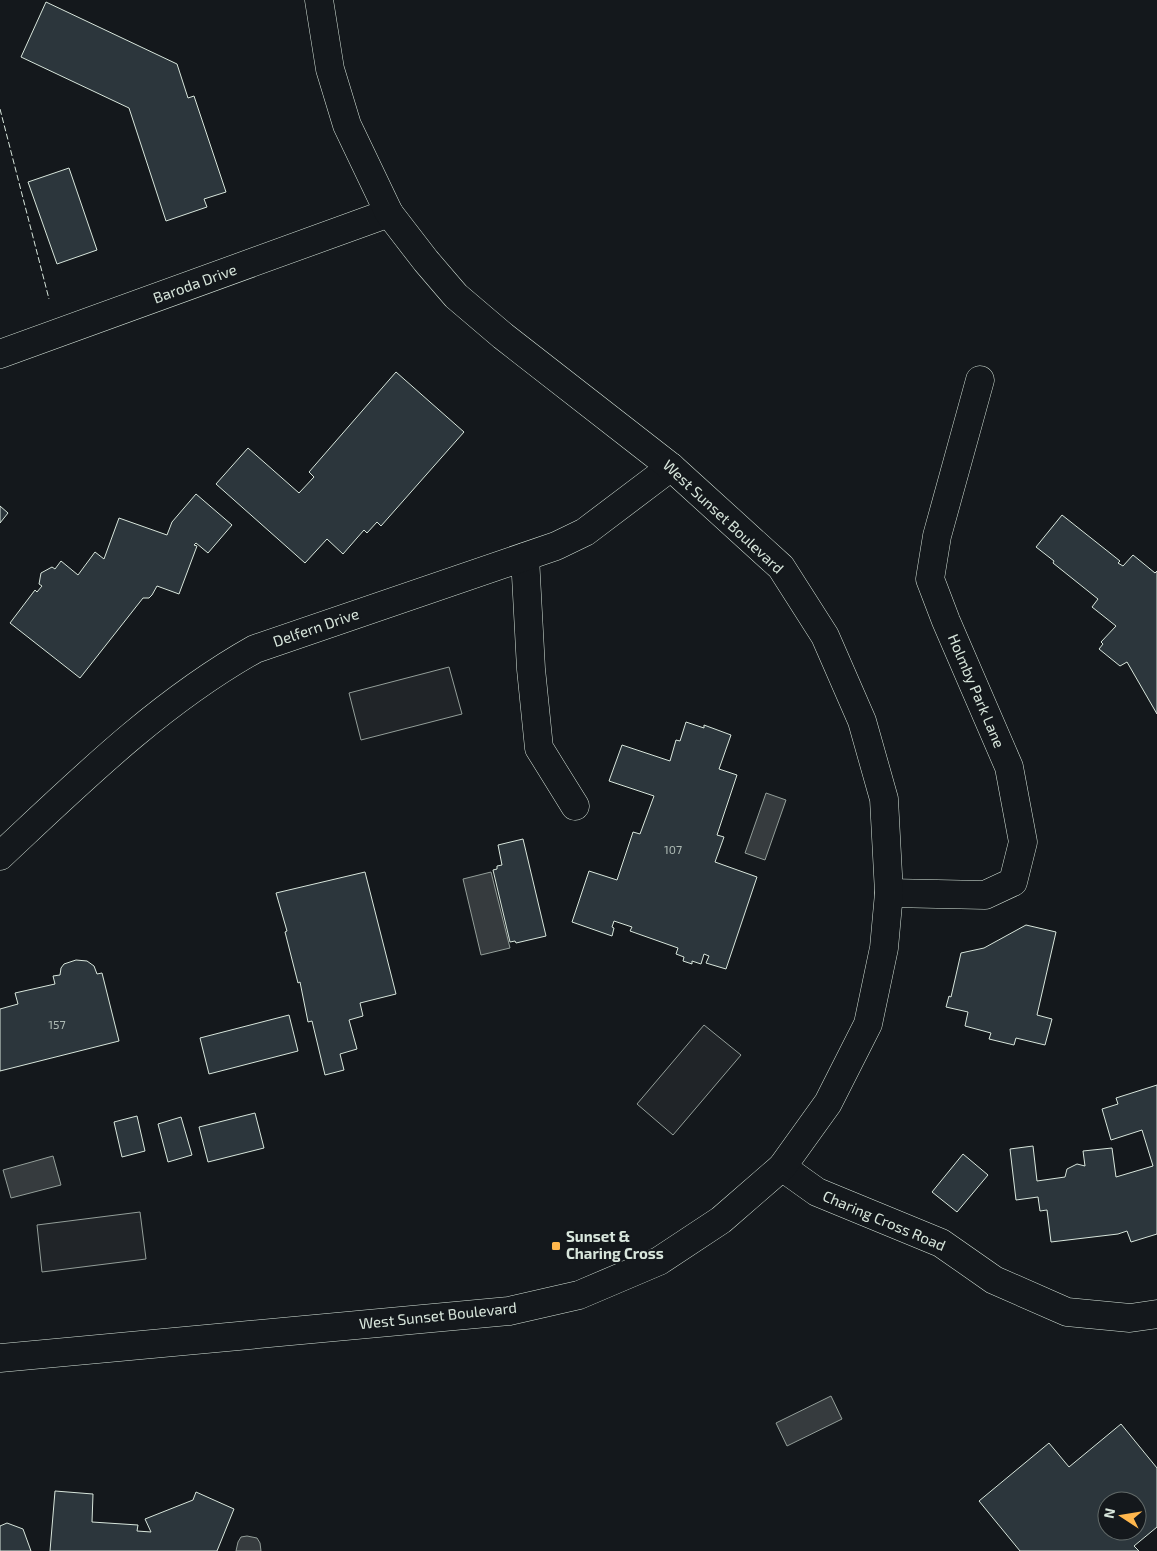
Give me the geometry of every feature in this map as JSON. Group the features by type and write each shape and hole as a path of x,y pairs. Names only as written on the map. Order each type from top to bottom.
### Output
{"street":[{"name":"West Sunset Boulevard","path":"0,1358 510,1311 579,1295 659,1260 721,1220 782,1167 828,1103 868,1024 884,948 890,893 884,800 862,720 825,636 781,567 671,467 503,336 456,296 426,261 389,213 347,125 330,69 319,0"},
{"name":"Baroda Drive","path":"0,354 389,213"},
{"name":"Holmby Park Lane","path":"890,893 985,895 1013,882 1023,842 1009,767 946,621 930,579 937,536 980,380"},
{"name":"Delfern Drive","path":"0,856 113,751 154,717 221,668 255,649 556,546 584,532 671,467"},
{"path":"525,556 531,669 539,748 575,806"},
{"name":"Charing Cross Road","path":"782,1167 817,1192 941,1243 994,1280 1067,1312 1130,1318 1157,1314"}],"shaded area":[{"path":"449,667 462,714 361,740 349,693"},
{"path":"766,793 786,800 765,860 745,853"},
{"path":"491,872 510,948 481,955 463,879"},
{"path":"704,1025 741,1055 673,1135 637,1104"},
{"path":"53,1156 61,1185 11,1198 3,1170"},
{"path":"140,1212 146,1259 42,1272 37,1225"},
{"path":"831,1396 842,1419 787,1446 776,1423"},
{"path":"241,1537 257,1538 261,1551 236,1551"}],"building":[{"path":"46,2 177,64 188,98 194,96 226,192 204,199 207,207 166,221 129,108 21,57"},
{"path":"69,168 97,250 57,264 28,182"},
{"path":"396,372 464,432 381,526 377,522 367,533 364,530 343,554 327,539 305,563 216,484 248,448 299,493 314,477 309,472"},
{"path":"196,494 232,525 208,553 196,543 194,545 197,546 179,594 157,586 149,598 143,598 80,678 10,623 35,590 37,592 42,586 39,584 41,573 52,567 55,569 61,561 78,575 95,552 104,559 119,518 167,535 172,522"},
{"path":"0,506 8,513 0,523"},
{"path":"1062,515 1120,561 1118,563 1123,566 1133,555 1155,573 1157,571 1157,714 1127,662 1120,666 1099,649 1103,644 1101,642 1116,626 1092,607 1098,599 1036,547"},
{"path":"686,722 704,728 704,725 731,735 719,769 737,775 717,835 724,837 715,862 757,877 726,969 706,963 709,956 704,954 701,964 683,961 684,957 676,954 678,948 630,931 632,927 614,921 612,936 572,922 589,871 617,880 633,832 640,834 654,796 609,781 622,745 670,761 676,740 680,741"},
{"path":"523,839 546,936 516,943 515,941 510,942 493,870 497,869 497,866 502,865 498,845"},
{"path":"365,872 396,994 360,1003 363,1016 349,1020 357,1049 340,1054 344,1070 325,1075 312,1021 308,1022 300,982 298,983 285,932 287,931 276,893"},
{"path":"1026,925 1056,932 1037,1015 1052,1019 1045,1045 1016,1038 1014,1045 989,1039 991,1033 965,1026 968,1012 946,1007 949,996 951,997 961,953 984,948"},
{"path":"76,960 87,961 94,966 97,974 102,973 119,1041 0,1071 0,1009 18,1004 15,993 55,984 53,976 60,975 64,964"},
{"path":"289,1015 298,1051 209,1074 200,1038"},
{"path":"1157,1085 1157,1234 1131,1242 1127,1231 1118,1234 1051,1242 1047,1210 1040,1211 1038,1197 1016,1200 1010,1149 1033,1146 1037,1181 1065,1177 1067,1169 1077,1164 1085,1166 1083,1151 1112,1148 1116,1177 1153,1166 1142,1130 1111,1140 1102,1109 1118,1104 1116,1098"},
{"path":"255,1113 264,1148 208,1162 199,1127"},
{"path":"137,1116 145,1151 122,1157 114,1122"},
{"path":"181,1117 192,1155 168,1162 158,1124"},
{"path":"963,1154 988,1175 957,1212 932,1192"},
{"path":"1121,1424 1157,1468 1157,1527 1147,1535 1147,1491 1097,1491 1097,1541 1140,1541 1134,1546 1139,1551 1020,1551 979,1501 1049,1443 1069,1467"},
{"path":"55,1491 93,1494 92,1522 138,1525 137,1531 151,1532 145,1519 193,1500 196,1492 234,1509 217,1551 50,1551"},
{"path":"7,1523 23,1529 31,1551 0,1551 0,1526"}],"fence":[{"path":"0,109 49,299"}],"place":[{"name":"Sunset & Charing Cross","path":"556,1246"}]}
